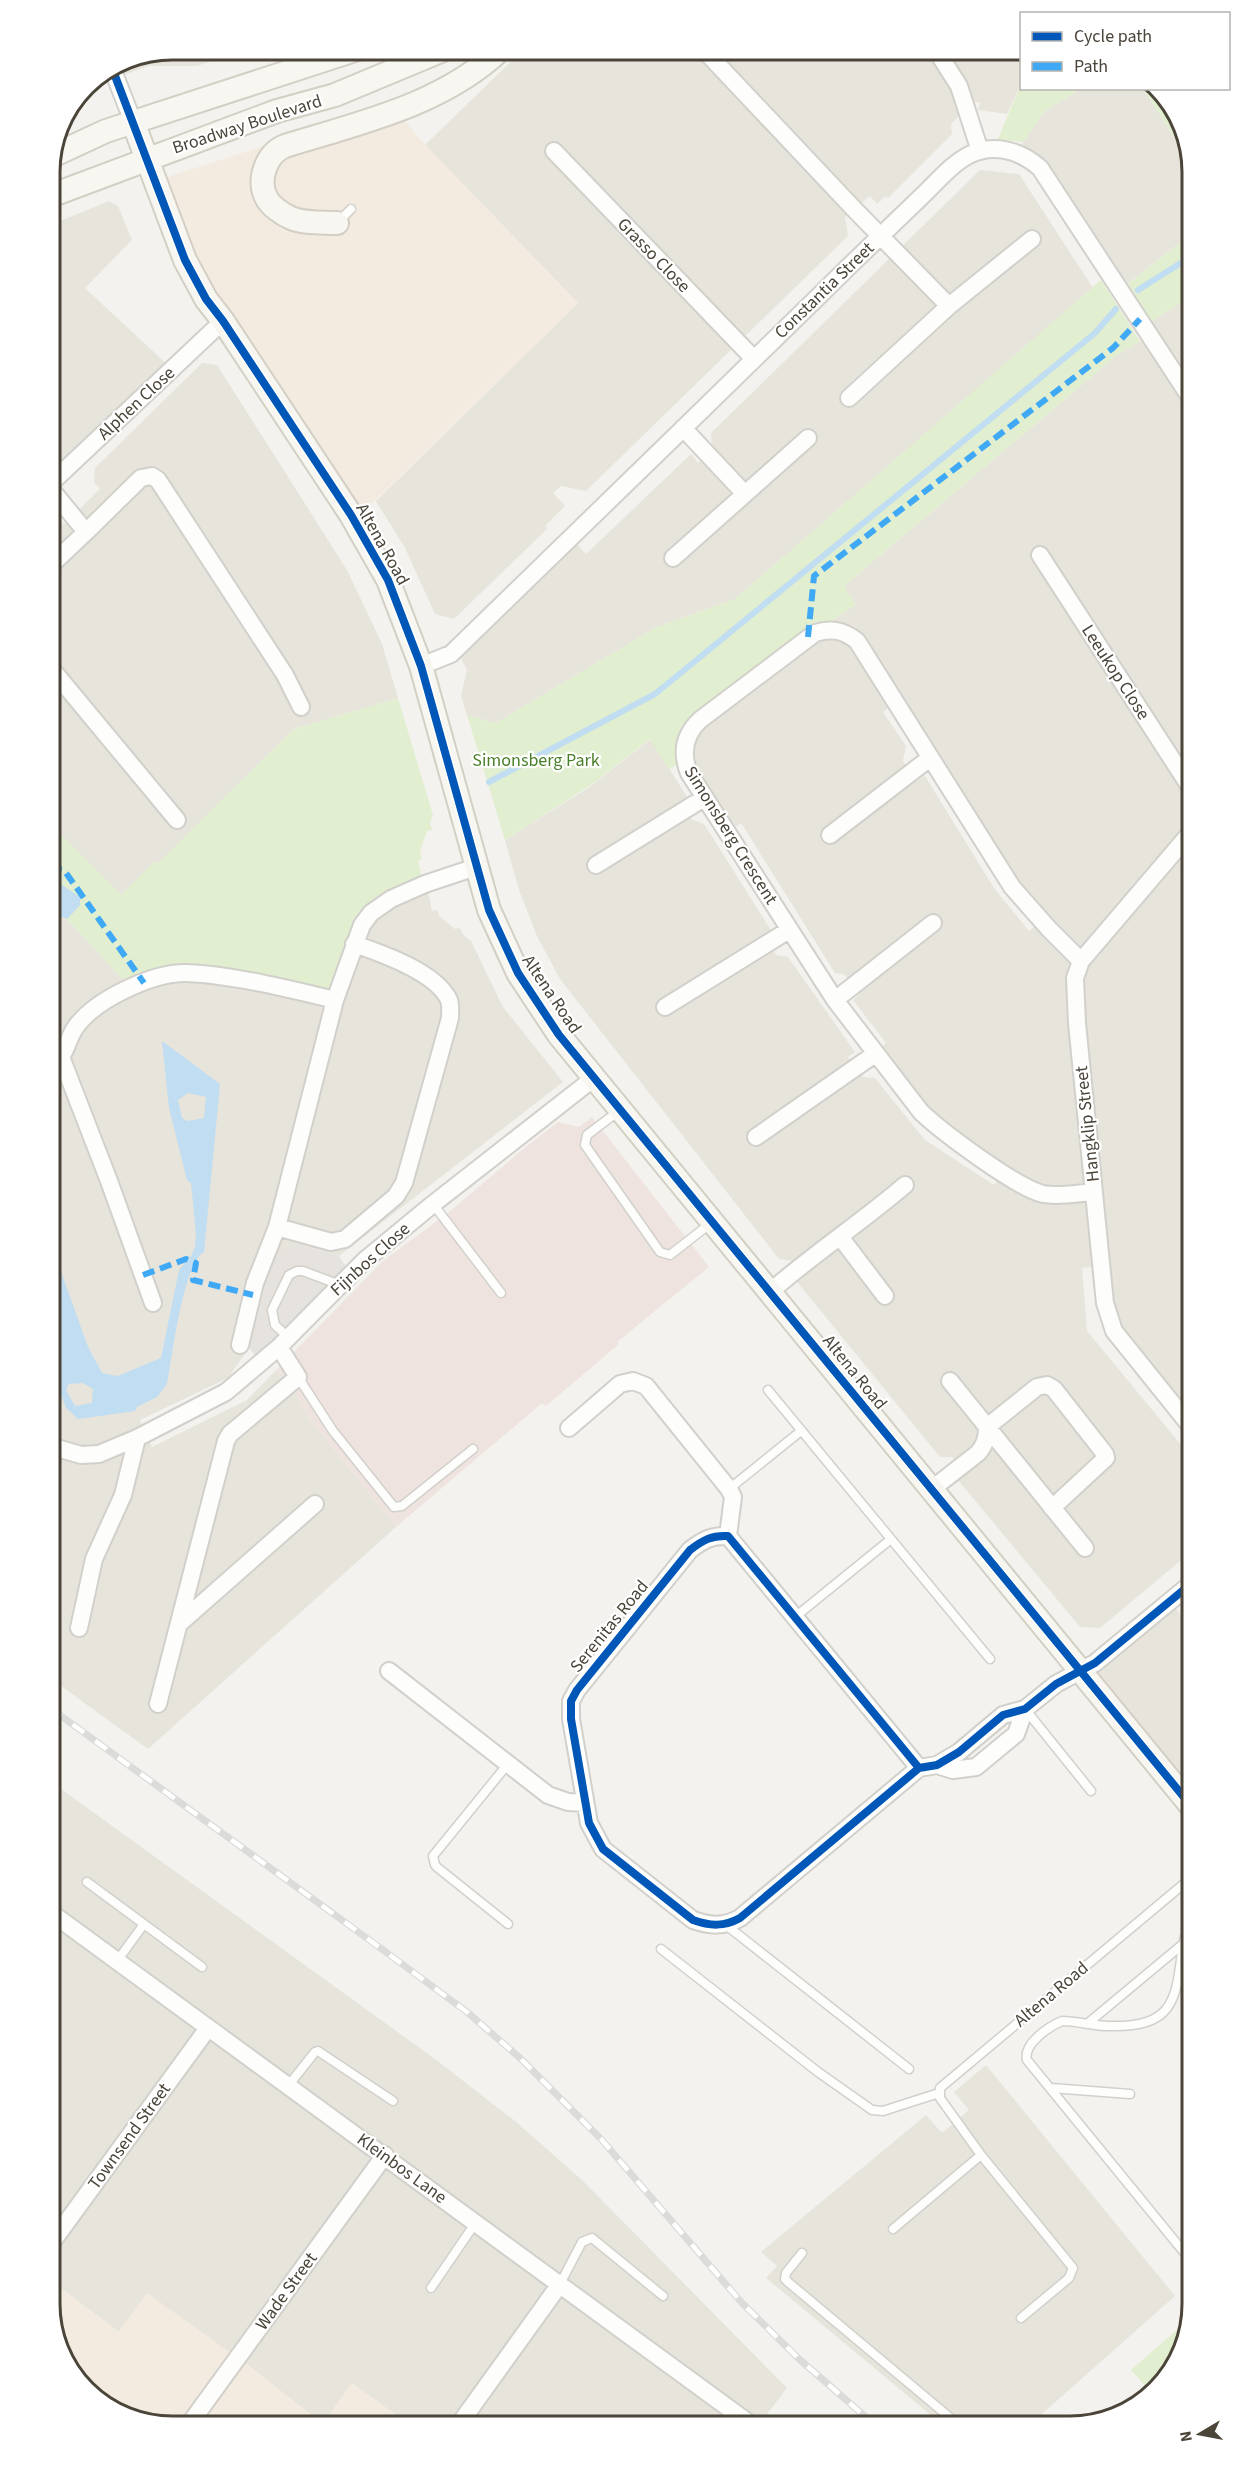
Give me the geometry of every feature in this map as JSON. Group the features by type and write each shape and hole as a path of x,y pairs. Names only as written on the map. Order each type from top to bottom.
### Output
{"street":[{"name":"Broadway Boulevard","path":"62,151 106,131 324,60"},
{"name":"Broadway Boulevard","path":"60,192 277,111 335,95 419,60"},
{"path":"344,216 290,218 271,204 265,196 263,172 275,152 285,146 412,104 452,86 489,60"},
{"path":"713,60 949,306"},
{"path":"942,60 959,86 980,151"},
{"name":"Altena Road","path":"115,76 185,260 206,299 223,321 363,535 393,592 421,666 489,910 518,973 559,1035 1182,1795"},
{"name":"Constantia Street","path":"421,666 452,654 880,236 953,166 970,154 990,149 1011,151 1022,155 1040,168 1182,385"},
{"name":"Grasso Close","path":"554,151 754,359"},
{"path":"849,399 949,306 1032,238"},
{"name":"Alphen Close","path":"60,476 223,321"},
{"path":"683,428 745,494"},
{"path":"673,558 808,438"},
{"path":"60,557 141,478 152,476 158,480 285,675 301,707"},
{"path":"60,499 86,532"},
{"name":"Leeukop Close","path":"1040,555 1182,775"},
{"name":"Simonsberg Crescent","path":"1081,961 1012,887 857,640 838,630 823,630 808,637 700,720 689,733 684,749 685,765 704,798 835,1000 910,1099 936,1126 1028,1189 1045,1195 1094,1192"},
{"path":"60,679 177,820"},
{"path":"830,835 930,758"},
{"path":"596,865 704,798"},
{"name":"Hangklip Street","path":"1182,843 1081,961 1075,978 1077,1023 1105,1303 1109,1320 1121,1341 1182,1416"},
{"path":"240,1345 255,1283 278,1227 335,1000 362,924 371,913 391,899 476,867"},
{"path":"835,1000 933,923"},
{"path":"665,1007 789,930"},
{"path":"278,1227 339,1242 396,1196 404,1183 450,1018 449,1001 434,982 386,954 354,944"},
{"path":"153,1303 110,1181 61,1057 75,1028 95,1008 130,988 174,974 208,975 274,986 335,1000"},
{"path":"756,1137 875,1054"},
{"name":"Fijnbos Close","path":"60,1449 89,1456 108,1451 226,1392 284,1342 364,1261 594,1078"},
{"path":"770,1292 797,1268 841,1238 905,1185"},
{"path":"841,1238 885,1296"},
{"path":"159,1704 226,1442 230,1434 298,1377 284,1342"},
{"path":"569,1428 620,1384 629,1381 646,1386 729,1489 733,1497 728,1536 919,1768"},
{"path":"950,1381 1084,1548"},
{"path":"932,1489 984,1447 987,1427 1037,1387 1047,1385 1054,1389 1106,1458 1052,1508"},
{"path":"79,1628 86,1587 94,1559 123,1495 140,1436"},
{"path":"180,1623 315,1504"},
{"name":"Serenitas Road","path":"725,1924 711,1925 693,1920 603,1849 589,1823 571,1719 571,1701 576,1690 690,1550 703,1539 728,1536"},
{"path":"725,1924 746,1913 919,1768 937,1765 959,1752 1003,1715 1025,1709 1056,1684 1095,1663 1182,1591"},
{"path":"389,1671 507,1765 555,1799 585,1803"},
{"path":"937,1765 953,1770 975,1767 1016,1734 1025,1709"},
{"name":"Kleinbos Lane","path":"60,1919 560,2284 726,2416"},
{"name":"Townsend Street","path":"60,2231 208,2028"},
{"name":"Wade Street","path":"195,2416 384,2155"},
{"path":"465,2416 560,2284"}],"lane":[{"path":"621,1110 587,1135 585,1145 660,1252 670,1255 712,1222"},
{"path":"433,1204 501,1293"},
{"path":"284,1342 275,1325 272,1310 289,1275 303,1271 340,1285"},
{"path":"298,1377 333,1431 394,1507 402,1506 473,1449"},
{"path":"768,1390 990,1659"},
{"path":"729,1489 801,1431"},
{"path":"795,1617 891,1539"},
{"path":"1025,1709 1091,1791"},
{"path":"507,1765 433,1856 433,1861 438,1868 508,1924"},
{"path":"87,1882 202,1967"},
{"name":"Altena Road","path":"939,2093 942,2084 1182,1884"},
{"path":"117,1961 144,1924"},
{"path":"725,1924 909,2069"},
{"path":"1087,2024 1182,1945"},
{"path":"662,1949 818,2072 872,2110 883,2111 939,2093 940,2098 981,2156 1073,2268 1069,2278 1021,2318"},
{"path":"1182,1951 1176,1994 1161,2015 1141,2025 1107,2026 1068,2021 1058,2022 1027,2048 1028,2060 1182,2250"},
{"path":"288,2086 318,2051 393,2101"},
{"path":"1051,2088 1130,2094"},
{"path":"892,2229 981,2156"},
{"path":"431,2288 476,2222"},
{"path":"560,2284 582,2242 592,2238 663,2296"},
{"path":"802,2253 786,2273 785,2279 948,2416"}],"shaded area":[{"path":"215,60 197,66 149,66 109,80 136,66 150,62"},
{"path":"513,60 1020,60 1020,86 1007,114 978,110 980,102 974,102 951,124 952,134 888,198 886,196 877,204 870,196 845,217 848,236 586,491 561,486 553,493 565,506 545,526 547,529 454,619 435,614 405,548 376,501 578,303 425,145"},
{"path":"1078,90 1144,90 1178,144 1182,165 1182,241 1121,289 1019,152 1023,142 1045,111"},
{"path":"392,105 425,145 578,303 356,519 224,321 161,179"},
{"path":"980,170 1019,174 1093,288 735,599 657,627 496,723 467,715 461,696 467,670 457,650 572,539 586,554 691,454 698,463 712,450 711,433"},
{"path":"109,201 118,206 132,240 85,288 171,368 60,472 60,221"},
{"path":"1182,302 1182,1413 1122,1341 1102,1266 1082,1268 1087,1331 1182,1446 1182,1559 1100,1628 1080,1627 958,1480 965,1473 952,1457 940,1457 793,1277 797,1268 792,1261 779,1259 560,979 537,936 519,890 505,840 588,788 651,739 687,797 680,802 691,819 704,824 771,930 764,934 776,955 788,957 855,1052 848,1057 856,1068 863,1077 875,1078 925,1140 994,1185 1005,1172 937,1125 875,1052 886,1043 853,1000 859,994 844,974 835,973 741,823 727,834 688,774 685,741 831,629 831,621 856,605 844,586 1116,356 1140,341 1152,321","holes":["896,701 1042,920 1029,931 994,888 925,776 917,781 903,761 906,746 883,712"]},
{"path":"202,363 217,365 347,570 382,644 398,698 294,729 158,864 155,862 121,895 60,833 60,520 64,524 100,489 94,482 95,468"},
{"path":"426,882 432,911 438,910 439,916 455,929 460,928 464,936 471,941 503,1007 563,1082 339,1256 295,1243 273,1258 249,1348 228,1378 140,1420 152,1447 247,1400 277,1369 299,1399 309,1418 396,1527 148,1749 60,1685 60,916 67,919 129,986 362,923"},
{"path":"592,1117 709,1267 617,1342 619,1344 546,1406 542,1403 396,1527 309,1418 299,1399 277,1369 383,1261 449,1212 558,1122 579,1127"},
{"path":"295,1243 339,1256 351,1274 261,1363 249,1348 273,1258"},
{"path":"1170,1601 1182,1617 1182,1793 1084,1674"},
{"path":"60,1788 435,2059 515,2121 582,2180 787,2388 766,2416 475,2416 469,2412 466,2416 397,2416 352,2383 329,2416 313,2416 249,2366 147,2294 119,2332 60,2288 60,2234 62,2231 60,2229"},
{"path":"986,2065 1175,2296 1040,2416 932,2416 766,2278 777,2266 761,2252 926,2115 942,2133 969,2110 954,2092"},
{"path":"60,2288 119,2332 147,2293 249,2366 313,2416 165,2416 136,2410 104,2393 83,2372 75,2360 62,2326"},
{"path":"352,2383 397,2416 329,2416"}],"green space":[{"path":"1020,86 1020,90 1078,90 1045,111 1023,142 998,139"},
{"path":"1144,90 1159,104 1167,116 1178,144"},
{"path":"1182,241 1182,302 1152,321 1128,284"},
{"name":"Simonsberg Park","path":"1101,280 1140,341 1116,356 844,586 856,605 831,621 815,622 808,626 687,720 676,741 676,765 669,769 650,739 591,785 505,840 467,715 496,723 657,627 735,599"},
{"path":"398,698 433,815 430,823 432,830 427,831 420,851 422,859 418,860 423,883 370,912 335,999 208,974 129,986 67,919 60,916 60,833 121,895 155,861 158,863 294,729"},
{"path":"1179,2328 1173,2347 1163,2366 1146,2386 1131,2370"}],"water":[{"path":"60,884 80,897 80,905 67,919 60,916"},
{"path":"162,1041 220,1084 204,1252 190,1274 184,1292 167,1384 157,1397 137,1407 135,1411 78,1419 66,1408 61,1395 60,1269 88,1347 102,1373 118,1376 161,1358 179,1270 191,1256 195,1247 191,1183 187,1180 169,1108","holes":["188,1093 206,1097 204,1118 188,1121 182,1118 178,1100","83,1383 93,1389 92,1403 75,1406 66,1390 69,1384"]}],"waterway":[{"path":"1138,290 1182,262"},
{"path":"489,782 655,694 1095,333 1116,309"}],"railway":[{"path":"60,1715 467,2012 520,2058 601,2139 742,2303 798,2358 865,2416"}],"marked path":[{"path":"808,637 814,576 1113,348 1140,319"},
{"path":"60,869 64,870 144,983"},
{"path":"143,1275 186,1259 196,1263 193,1280 253,1295"}],"cycle path":[{"path":"115,76 185,260 206,299 223,321 351,515 388,580 421,666 489,910 518,973 559,1035 1182,1795"},
{"path":"728,1536 919,1768 740,1918 717,1925 705,1923 693,1920 603,1849 589,1823 571,1719 571,1701 577,1690 690,1550 712,1537 728,1536"},
{"path":"919,1768 937,1765 959,1752 1003,1715 1025,1709 1056,1684 1095,1663 1182,1591"}]}
